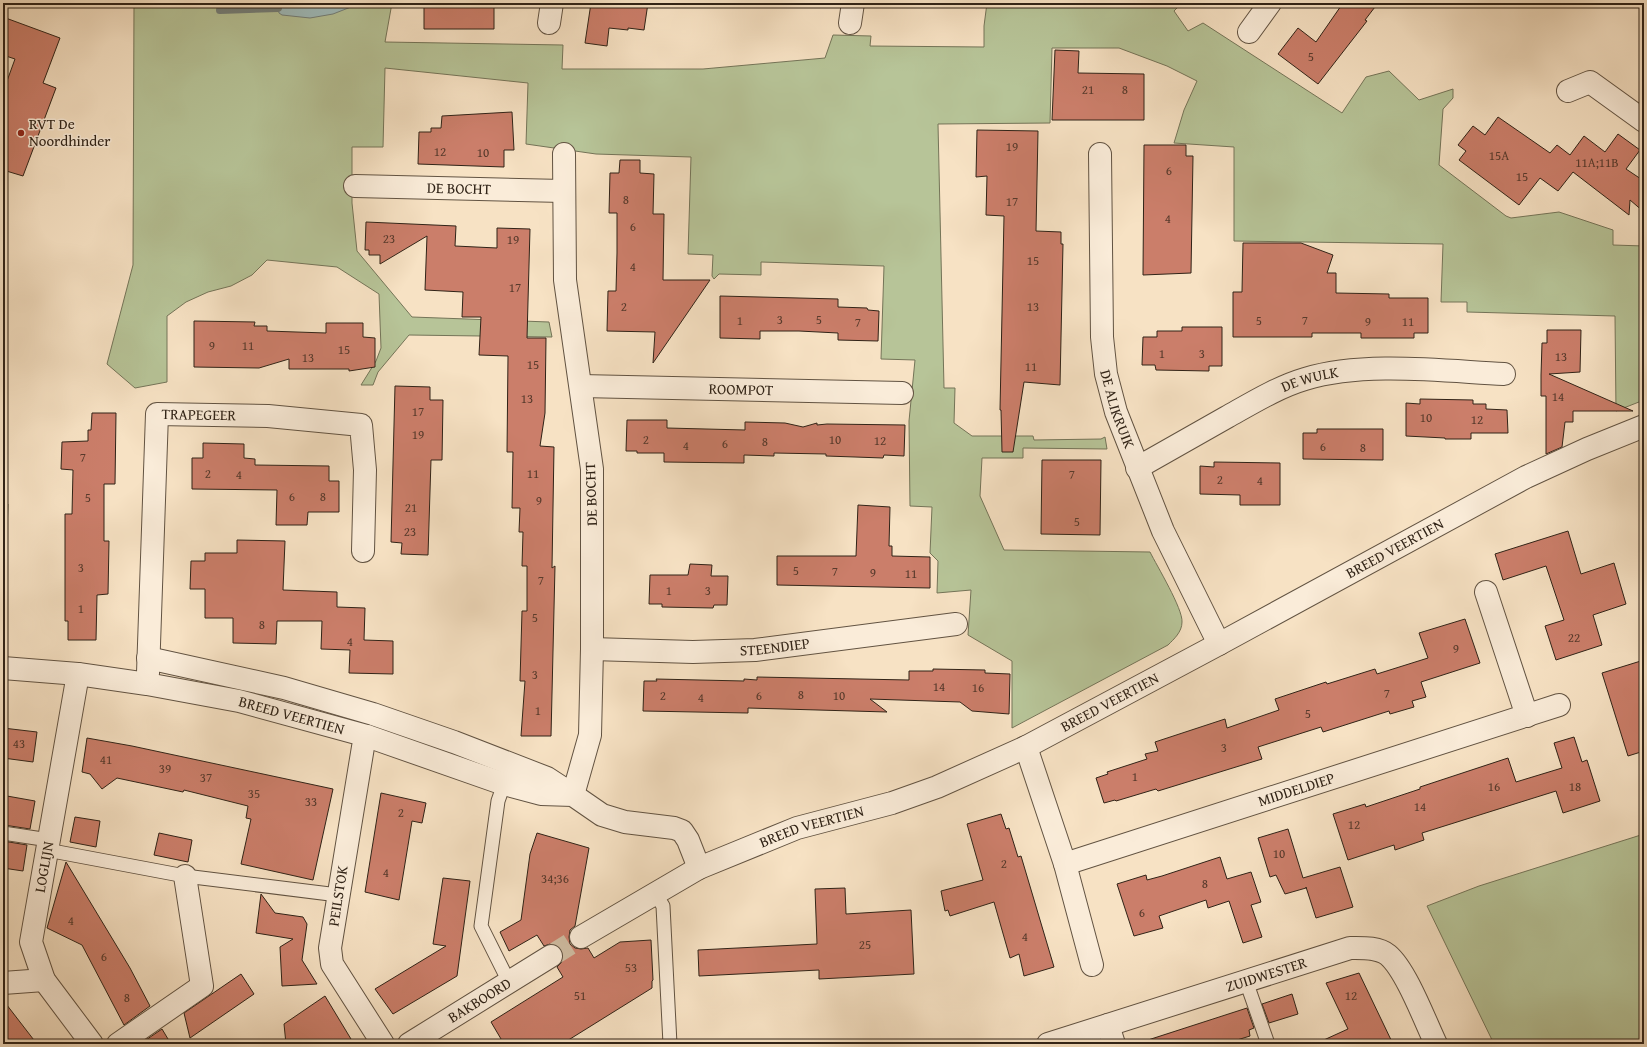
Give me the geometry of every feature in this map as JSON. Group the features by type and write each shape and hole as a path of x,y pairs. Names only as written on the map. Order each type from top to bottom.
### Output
{"street":[{"path":"1249,32 1270,3"},
{"path":"1568,91 1590,82 1644,121"},
{"name":"DE BOCHT","path":"564,154 563,191 565,280 592,469 592,649 590,735 573,795"},
{"name":"DE ALIKRUIK","path":"1100,154 1103,345 1106,374 1116,412 1163,531 1220,644"},
{"name":"DE BOCHT","path":"355,186 563,191"},
{"name":"DE WULK","path":"1137,468 1246,406 1285,386 1306,378 1350,370 1390,369 1504,374"},
{"name":"ROOMPOT","path":"581,386 902,393"},
{"name":"TRAPEGEER","path":"147,684 157,414 268,416 361,425 364,470 364,551"},
{"name":"BREED VEERTIEN","path":"148,658 284,688 373,714 534,772 547,778 602,815 625,822 674,828 682,832 688,840 699,868 797,828 892,803 937,787 1026,747 1220,644 1526,477 1593,446 1644,426"},
{"path":"1486,592 1527,716"},
{"name":"STEENDIEP","path":"592,649 693,652 755,650 956,624"},
{"name":"BREED VEERTIEN","path":"3,668 78,674 147,684 238,701 367,736 504,784 541,794 573,795"},
{"name":"LOGLIJN","path":"78,674 31,942 44,980 92,1044"},
{"name":"MIDDELDIEP","path":"1065,864 1559,705"},
{"name":"PEILSTOK","path":"367,736 363,747 330,948 332,964 383,1044"},
{"path":"1026,747 1065,864 1092,965"},
{"path":"581,937 699,868"},
{"path":"118,1044 202,986 185,876"},
{"name":"ZUIDWESTER","path":"1048,1044 1111,1034 1246,981 1350,948 1369,948 1387,954 1400,968 1436,1044"},
{"name":"BAKBOORD","path":"409,1044 437,1037 509,982 551,956"},
{"path":"3,983 44,980"}],"lane":[{"path":"504,784 498,801 481,926 509,982"},
{"path":"3,832 48,845 185,876 338,895"},
{"path":"655,893 662,906 670,1044"},
{"path":"1246,981 1268,1044"}],"green space":[{"path":"134,3 392,3 385,42 563,45 562,69 703,69 825,58 833,35 871,36 870,46 984,47 984,26 987,3 1179,3 1181,4 1174,11 1188,31 1203,23 1342,113 1366,77 1389,71 1419,100 1453,89 1453,98 1443,109 1439,165 1506,216 1511,218 1559,212 1613,230 1613,245 1644,246 1644,400 1616,411 1615,316 1467,312 1467,302 1441,302 1443,244 1234,241 1234,147 1174,143 1184,110 1197,81 1167,66 1119,48 1052,48 1050,123 938,124 944,388 955,388 954,423 972,436 1033,436 1034,440 1101,439 1105,437 1107,449 1023,448 1023,458 982,458 980,496 1004,550 1150,552 1174,598 1181,616 1182,626 1175,638 1168,645 1012,728 1012,661 968,635 971,590 937,593 938,561 930,553 932,507 910,506 909,421 915,360 881,359 884,266 761,262 761,275 719,274 714,279 712,276 713,255 688,254 691,157 596,154 526,144 528,83 385,68 383,147 352,147 352,203 357,251 412,317 549,322 552,337 409,335 378,372 373,385 361,385 376,361 381,348 379,294 337,267 267,260 252,275 231,286 208,292 186,302 167,316 167,382 135,388 107,364 133,265"},
{"path":"3,504 8,504 4,617 3,617"},
{"path":"1644,834 1644,1044 1494,1044 1427,906 1479,886"}],"water":[{"path":"277,3 357,3 356,5 333,14 310,18 282,15 279,13"}],"building":[{"path":"424,3 494,3 494,29 424,29"},
{"path":"591,3 648,3 644,30 609,28 607,46 585,43"},
{"path":"1343,3 1378,3 1365,20 1367,21 1318,84 1278,54 1298,28 1316,42"},
{"name":"RVT De Noordhinder","path":"3,17 60,38 43,83 56,88 23,176 3,170 3,92 15,59 3,55"},
{"path":"1055,50 1079,51 1078,73 1144,74 1144,120 1052,120"},
{"path":"512,112 514,150 504,150 504,167 418,164 419,132 431,132 431,128 441,128 442,116"},
{"path":"1498,117 1550,153 1557,145 1570,155 1584,136 1605,152 1618,134 1640,150 1626,169 1644,181 1644,212 1630,200 1629,215 1573,172 1558,191 1540,178 1519,205 1459,160 1466,151 1458,145 1473,126 1485,135"},
{"path":"977,130 1038,131 1036,231 1061,232 1061,244 1063,244 1060,385 1024,382 1013,452 1002,452 1000,410 1004,216 986,215 987,176 976,177"},
{"path":"1144,145 1186,145 1186,156 1193,156 1191,273 1143,275"},
{"path":"620,160 640,160 640,173 654,174 653,214 664,214 663,280 710,280 653,363 655,332 607,331 608,291 616,291 617,253 617,213 609,213 610,173 619,173"},
{"path":"366,222 456,226 455,246 497,248 497,228 530,229 527,338 546,338 545,413 540,446 554,447 552,568 555,566 551,736 521,736 525,681 520,681 522,611 527,611 527,566 522,566 523,532 519,532 520,508 512,508 513,452 507,452 508,356 479,355 481,317 462,317 463,292 425,290 427,236 380,264 380,255 369,255 369,250 365,250"},
{"path":"1243,243 1301,243 1333,255 1327,273 1336,273 1336,293 1389,294 1389,298 1428,298 1428,333 1414,333 1414,338 1361,338 1361,333 1312,333 1312,337 1233,337 1233,292 1242,292"},
{"path":"720,296 838,299 838,307 867,308 868,310 879,311 878,341 838,340 838,333 799,331 760,331 760,339 720,338"},
{"path":"194,321 255,322 254,326 267,326 267,331 326,333 326,323 363,323 363,337 375,338 375,367 349,371 349,369 289,369 289,359 259,368 194,367"},
{"path":"1182,327 1222,327 1222,366 1209,366 1209,371 1156,370 1155,365 1142,365 1143,337 1157,337 1157,331 1182,331"},
{"path":"1547,330 1581,330 1580,372 1549,374 1633,411 1573,411 1573,422 1565,422 1562,447 1546,454 1546,396 1541,396 1541,375 1542,343 1547,343"},
{"path":"395,386 430,387 430,400 443,400 442,460 431,460 428,555 401,554 402,543 391,542"},
{"path":"1420,399 1473,400 1473,404 1486,404 1486,409 1507,410 1508,433 1471,433 1471,439 1406,436 1406,403 1420,404"},
{"path":"92,413 116,413 115,484 104,484 104,541 109,541 108,594 97,595 96,640 68,640 68,621 65,621 65,514 72,514 73,470 61,469 62,442 88,441 88,430 91,430"},
{"path":"627,420 667,420 667,428 745,430 745,422 785,423 803,427 817,423 817,425 905,425 904,456 884,455 883,458 826,456 826,454 774,453 774,456 744,455 744,463 664,462 664,453 637,453 637,451 626,451"},
{"path":"1317,429 1383,429 1383,460 1303,459 1303,433 1317,433"},
{"path":"203,443 244,444 244,458 255,459 255,465 329,466 329,481 339,481 339,512 308,512 307,525 276,525 277,490 192,489 192,458 203,458"},
{"path":"1042,460 1101,460 1100,535 1041,534"},
{"path":"1214,462 1280,463 1280,505 1240,505 1240,495 1200,494 1200,466 1214,467"},
{"path":"858,505 890,507 889,546 892,546 892,556 930,557 930,588 777,585 777,556 856,556"},
{"path":"1568,531 1581,574 1614,563 1626,604 1593,615 1602,645 1556,660 1545,626 1564,620 1546,566 1503,580 1495,554"},
{"path":"237,540 285,541 283,590 337,592 337,607 365,608 364,640 393,641 393,674 349,673 350,650 321,649 322,621 277,621 276,644 233,643 233,618 205,618 205,589 190,589 191,561 205,561 205,553 237,553"},
{"path":"690,564 712,565 711,576 728,576 727,605 714,605 713,608 662,607 662,604 649,604 650,575 688,575"},
{"path":"1465,619 1480,663 1421,682 1426,697 1412,701 1414,707 1390,714 1389,711 1323,732 1321,727 1258,747 1262,759 1158,791 1156,789 1104,803 1096,778 1108,774 1107,772 1147,759 1145,754 1158,751 1155,742 1225,719 1227,728 1279,710 1275,699 1326,682 1327,684 1375,669 1377,674 1428,658 1419,633"},
{"path":"1644,660 1644,751 1628,756 1602,673"},
{"path":"933,669 985,670 985,673 1010,674 1009,714 972,711 960,702 870,699 887,712 748,708 748,713 643,711 644,681 657,681 656,679 744,681 744,679 757,680 757,677 909,680 909,671 933,671"},
{"path":"3,728 37,732 33,762 3,758"},
{"path":"1574,737 1582,762 1587,760 1600,801 1563,813 1556,791 1422,833 1424,840 1395,850 1394,845 1348,860 1333,814 1365,804 1366,807 1420,789 1420,787 1508,758 1516,782 1562,768 1554,743"},
{"path":"87,738 132,746 333,789 313,880 241,864 251,819 246,818 248,806 184,790 183,792 117,778 102,789 90,774 82,772"},
{"path":"381,793 426,803 422,823 412,821 399,900 365,892"},
{"path":"7,796 35,801 30,829 4,825"},
{"path":"1001,814 1006,829 1009,828 1018,857 1021,856 1054,967 1024,976 1019,954 1010,958 994,902 950,916 948,910 945,911 941,891 983,880 967,824"},
{"path":"75,817 100,821 96,847 70,842"},
{"path":"1288,829 1303,878 1340,867 1353,907 1316,918 1306,887 1285,894 1276,875 1270,877 1258,838"},
{"path":"159,833 192,840 188,862 154,855"},
{"path":"537,833 589,848 575,926 570,930 570,944 575,948 588,948 594,958 620,942 651,940 652,988 562,1044 504,1044 491,1022 563,977 557,967 562,962 563,955 562,950 557,945 550,944 544,946 537,935 509,951 500,932 521,920 530,854"},
{"path":"3,841 27,845 23,871 3,868"},
{"path":"1220,857 1227,879 1251,872 1261,902 1251,905 1262,937 1243,943 1229,901 1208,908 1206,900 1159,916 1163,928 1134,936 1117,884 1146,875 1147,880"},
{"path":"66,862 130,968 150,1006 124,1025 82,945 47,928"},
{"path":"443,878 470,881 457,976 393,1014 375,989 446,946 433,944"},
{"path":"845,888 846,914 911,910 914,974 819,979 819,970 699,976 698,950 817,944 815,889"},
{"path":"261,894 275,913 303,917 307,924 302,960 317,984 282,986 280,947 293,939 256,933"},
{"path":"1359,973 1393,1044 1315,1044 1348,1029 1326,983"},
{"path":"241,974 254,994 190,1038 184,1013"},
{"path":"1292,994 1298,1014 1269,1023 1262,1004"},
{"path":"325,996 354,1044 286,1044 284,1024"},
{"path":"3,1000 37,1044 8,1044 3,1037"},
{"path":"1247,1008 1254,1028 1249,1030 1250,1036 1224,1044 1149,1044 1148,1040"},
{"path":"162,1029 171,1044 140,1044"}],"waterway":[{"path":"220,10 278,8"}],"tunnel":[{"path":"551,956 581,937"}],"place":[{"name":"RVT De Noordhinder","path":"21,133"}]}
